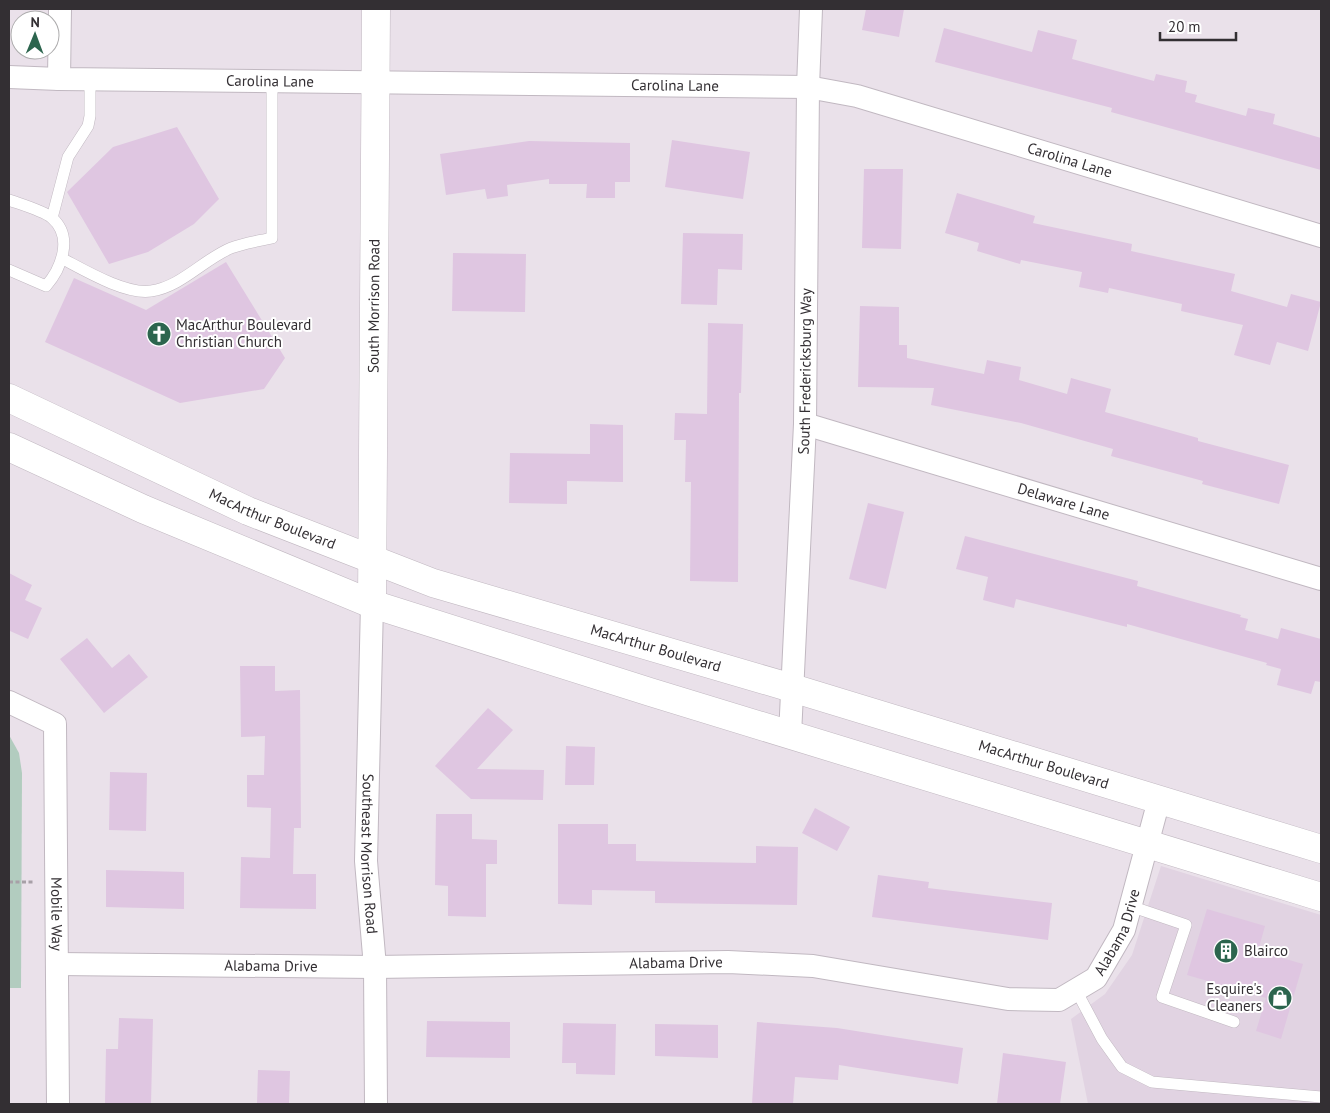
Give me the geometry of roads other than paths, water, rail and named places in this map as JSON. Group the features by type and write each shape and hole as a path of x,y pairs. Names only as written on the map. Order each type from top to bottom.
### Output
{"street":[{"path":"59,79 60,9"},
{"name":"South Morrison Road","path":"372,604 376,9"},
{"name":"South Fredericksburg Way","path":"790,735 805,424 808,87 811,9"},
{"name":"Carolina Lane","path":"9,77 90,80 808,87 857,96 1321,236"},
{"name":"MacArthur Boulevard","path":"9,398 248,511 433,583 792,688 1321,849"},
{"name":"Delaware Lane","path":"805,424 1321,579"},
{"path":"9,447 143,509 372,604 790,735 1321,897"},
{"name":"Southeast Morrison Road","path":"372,604 366,861 375,967 376,1104"},
{"name":"Mobile Way","path":"9,702 56,724 58,1104"},
{"name":"Alabama Drive","path":"57,964 375,967 728,962 813,966 1008,999 1059,1000 1096,978 1124,930 1159,800"}],"lane":[{"path":"52,218 68,157 89,121 90,80"},
{"path":"63,258 100,279 136,290 150,292 165,287 231,248 272,238 272,81"},
{"path":"9,200 52,218 60,230 64,243 63,258 56,275 46,286 9,270"},
{"path":"1130,906 1186,925 1162,997 1234,1022"},
{"path":"1076,990 1102,1039 1122,1067 1152,1082 1275,1099 1321,1097"}],"place":[{"name":"MacArthur Boulevard Christian Church","path":"159,334"},
{"name":"Blairco","path":"1226,951"},
{"name":"Esquire's Cleaners","path":"1280,998"}]}
